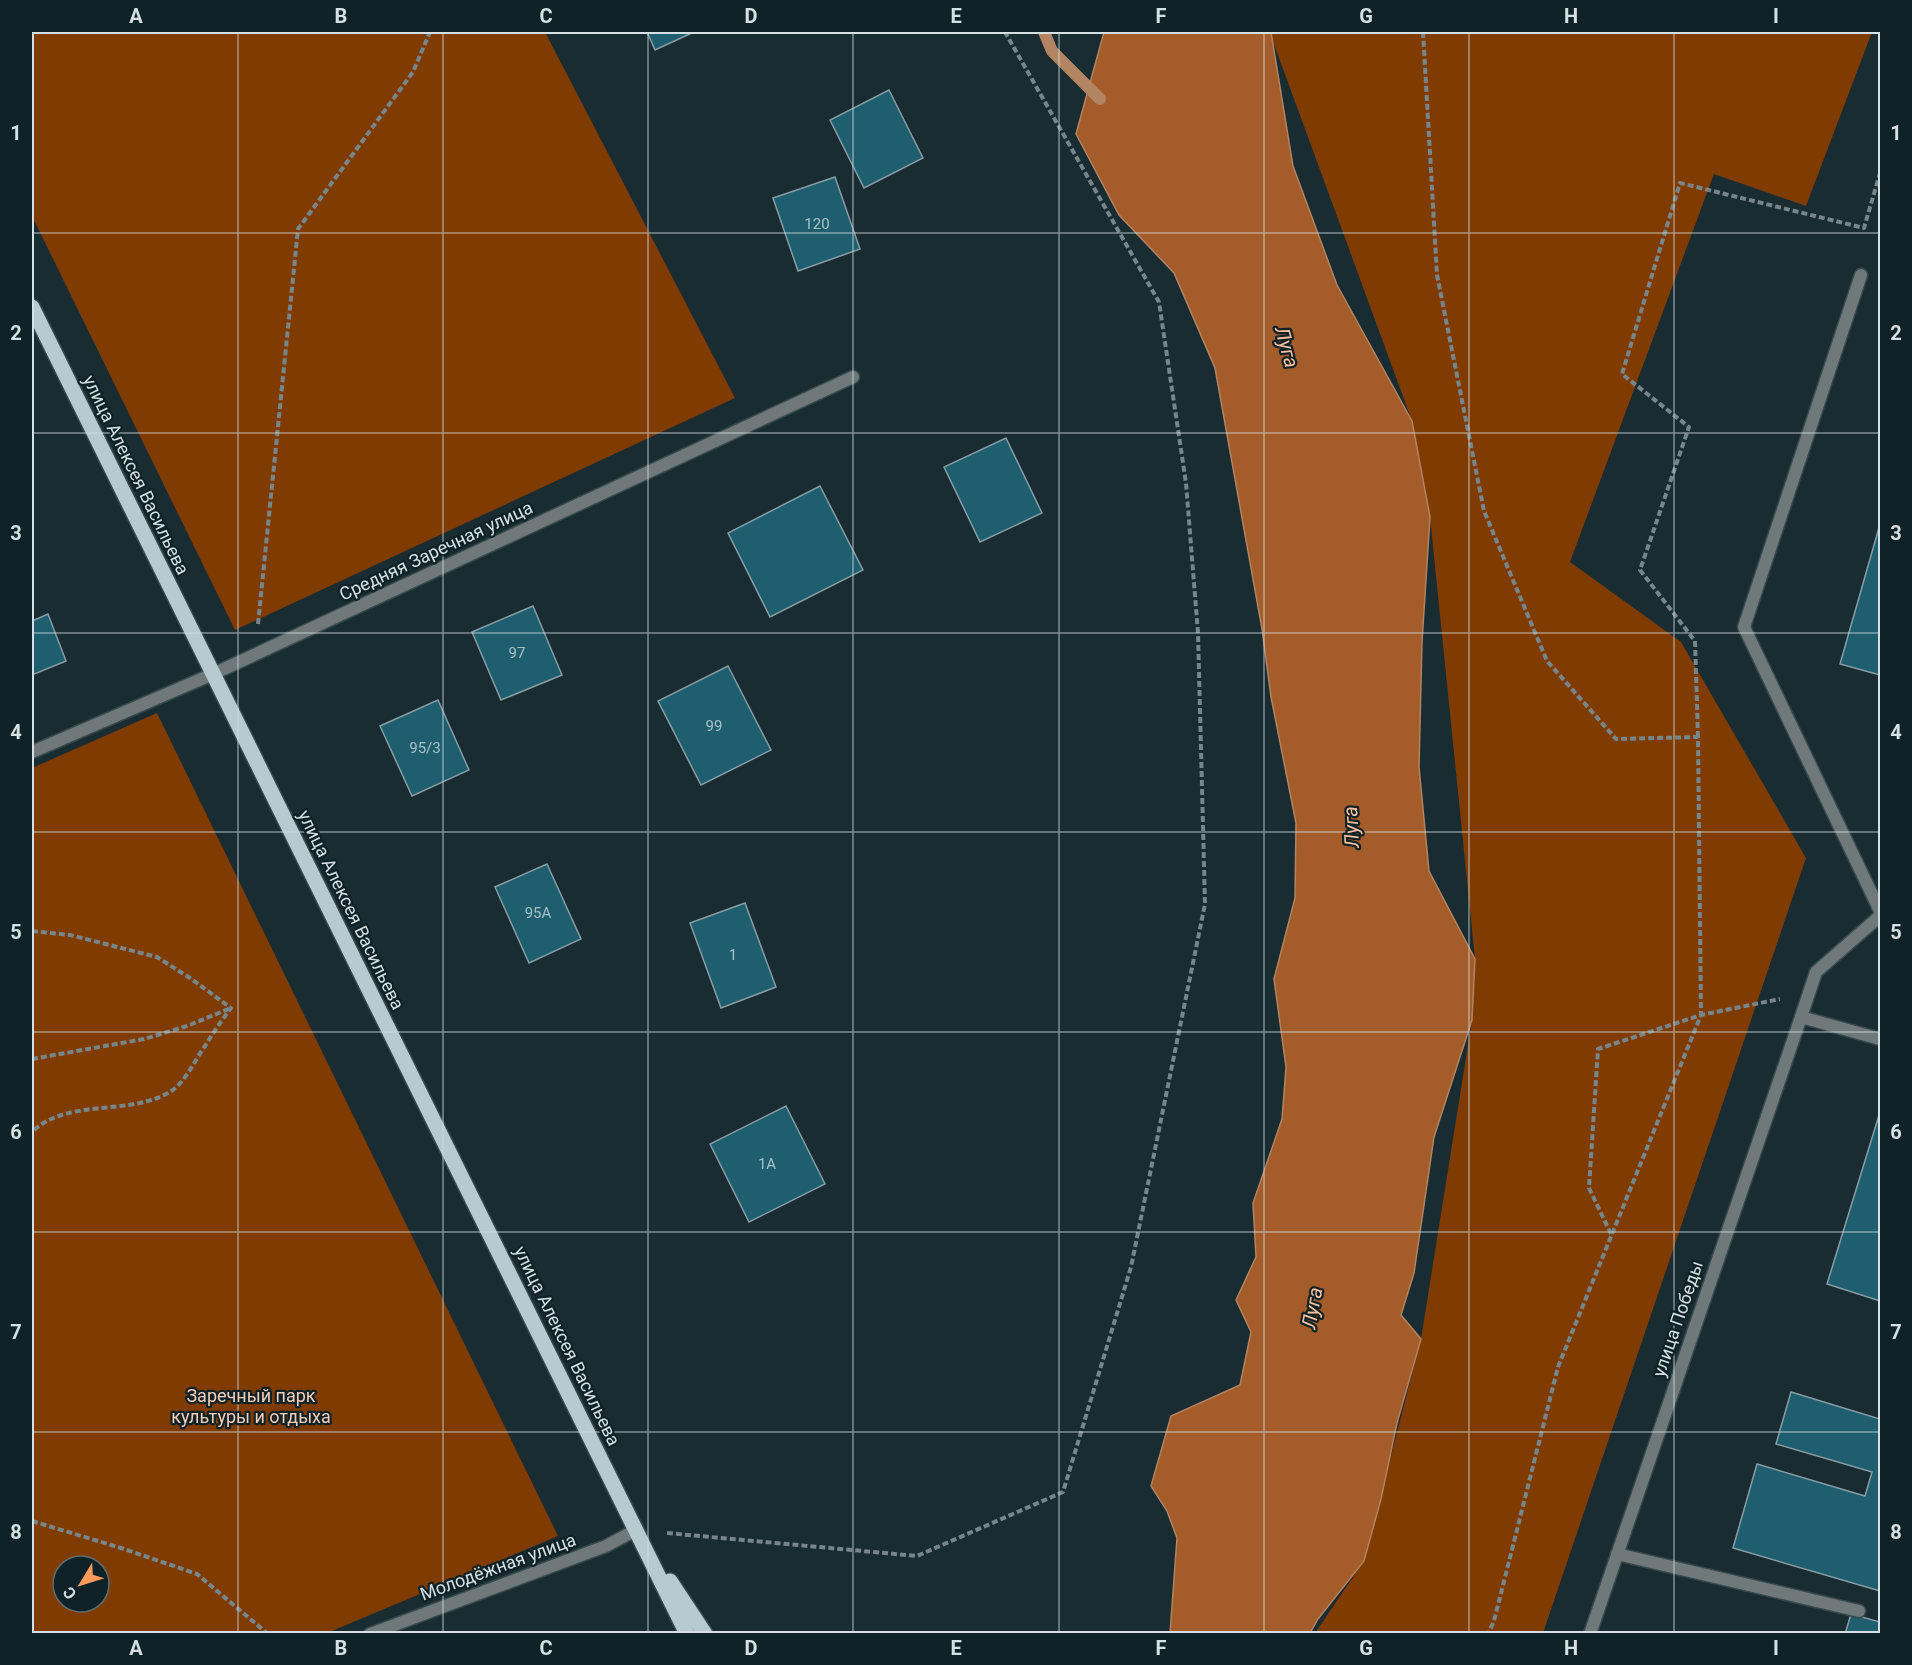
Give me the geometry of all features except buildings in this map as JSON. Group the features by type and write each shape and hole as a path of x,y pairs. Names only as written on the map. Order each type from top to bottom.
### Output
{"main road":[{"name":"улица Алексея Васильева","path":"32,307 636,1530"},
{"path":"636,1530 687,1634"},
{"path":"636,1530 705,1634"}],"street":[{"path":"1860,275 1744,627 1881,911"},
{"name":"Средняя Заречная улица","path":"32,752 213,675 853,377"},
{"name":"улица Победы","path":"1590,1634 1816,972 1881,916"},
{"path":"1801,1017 1881,1039"},
{"name":"Молодёжная улица","path":"370,1634 606,1546 636,1530"},
{"path":"1617,1554 1859,1611"}],"path":[{"path":"255,655 298,230 412,72 430,32"},
{"path":"636,1530 917,1556 1063,1492 1131,1267 1205,904 1198,633 1186,483 1158,302 1005,32"},
{"path":"1423,32 1437,275 1484,511 1547,661 1616,739 1698,737"},
{"path":"1488,1634 1494,1622 1558,1366 1701,1015 1695,641 1640,570 1689,427 1622,374 1680,183 1864,228 1881,173"},
{"path":"32,931 69,935 157,957 231,1008"},
{"path":"1611,1234 1589,1188 1598,1049 1701,1015 1809,993"},
{"path":"32,1059 144,1039 187,1026 231,1008"},
{"path":"32,1132 42,1122 74,1111 136,1103 169,1093 187,1075 231,1008"},
{"path":"32,1521 196,1574 268,1634"}],"green space":[{"path":"32,32 545,32 735,398 235,630 32,216"},
{"path":"1272,32 1872,32 1806,206 1714,174 1570,562 1681,642 1806,858 1543,1633 1315,1633 1364,1561 1421,1339 1472,1020 1475,959 1430,517 1412,421 1271,36"},
{"name":"Заречный парк культуры и отдыха","path":"157,713 558,1536 327,1633 32,1633 32,768"}],"water":[{"name":"Луга","path":"1104,32 1271,32 1293,166 1337,285 1412,421 1430,517 1422,642 1419,767 1429,871 1475,959 1472,1020 1434,1137 1414,1273 1401,1315 1421,1339 1397,1423 1381,1499 1364,1561 1318,1619 1310,1633 1170,1633 1177,1538 1167,1511 1151,1486 1171,1416 1240,1385 1251,1332 1236,1300 1256,1257 1253,1203 1282,1119 1286,1067 1274,979 1295,898 1296,823 1271,697 1262,629 1215,368 1174,273 1119,215 1076,134"}],"waterway":[{"path":"1044,32 1052,51 1100,99"}]}
